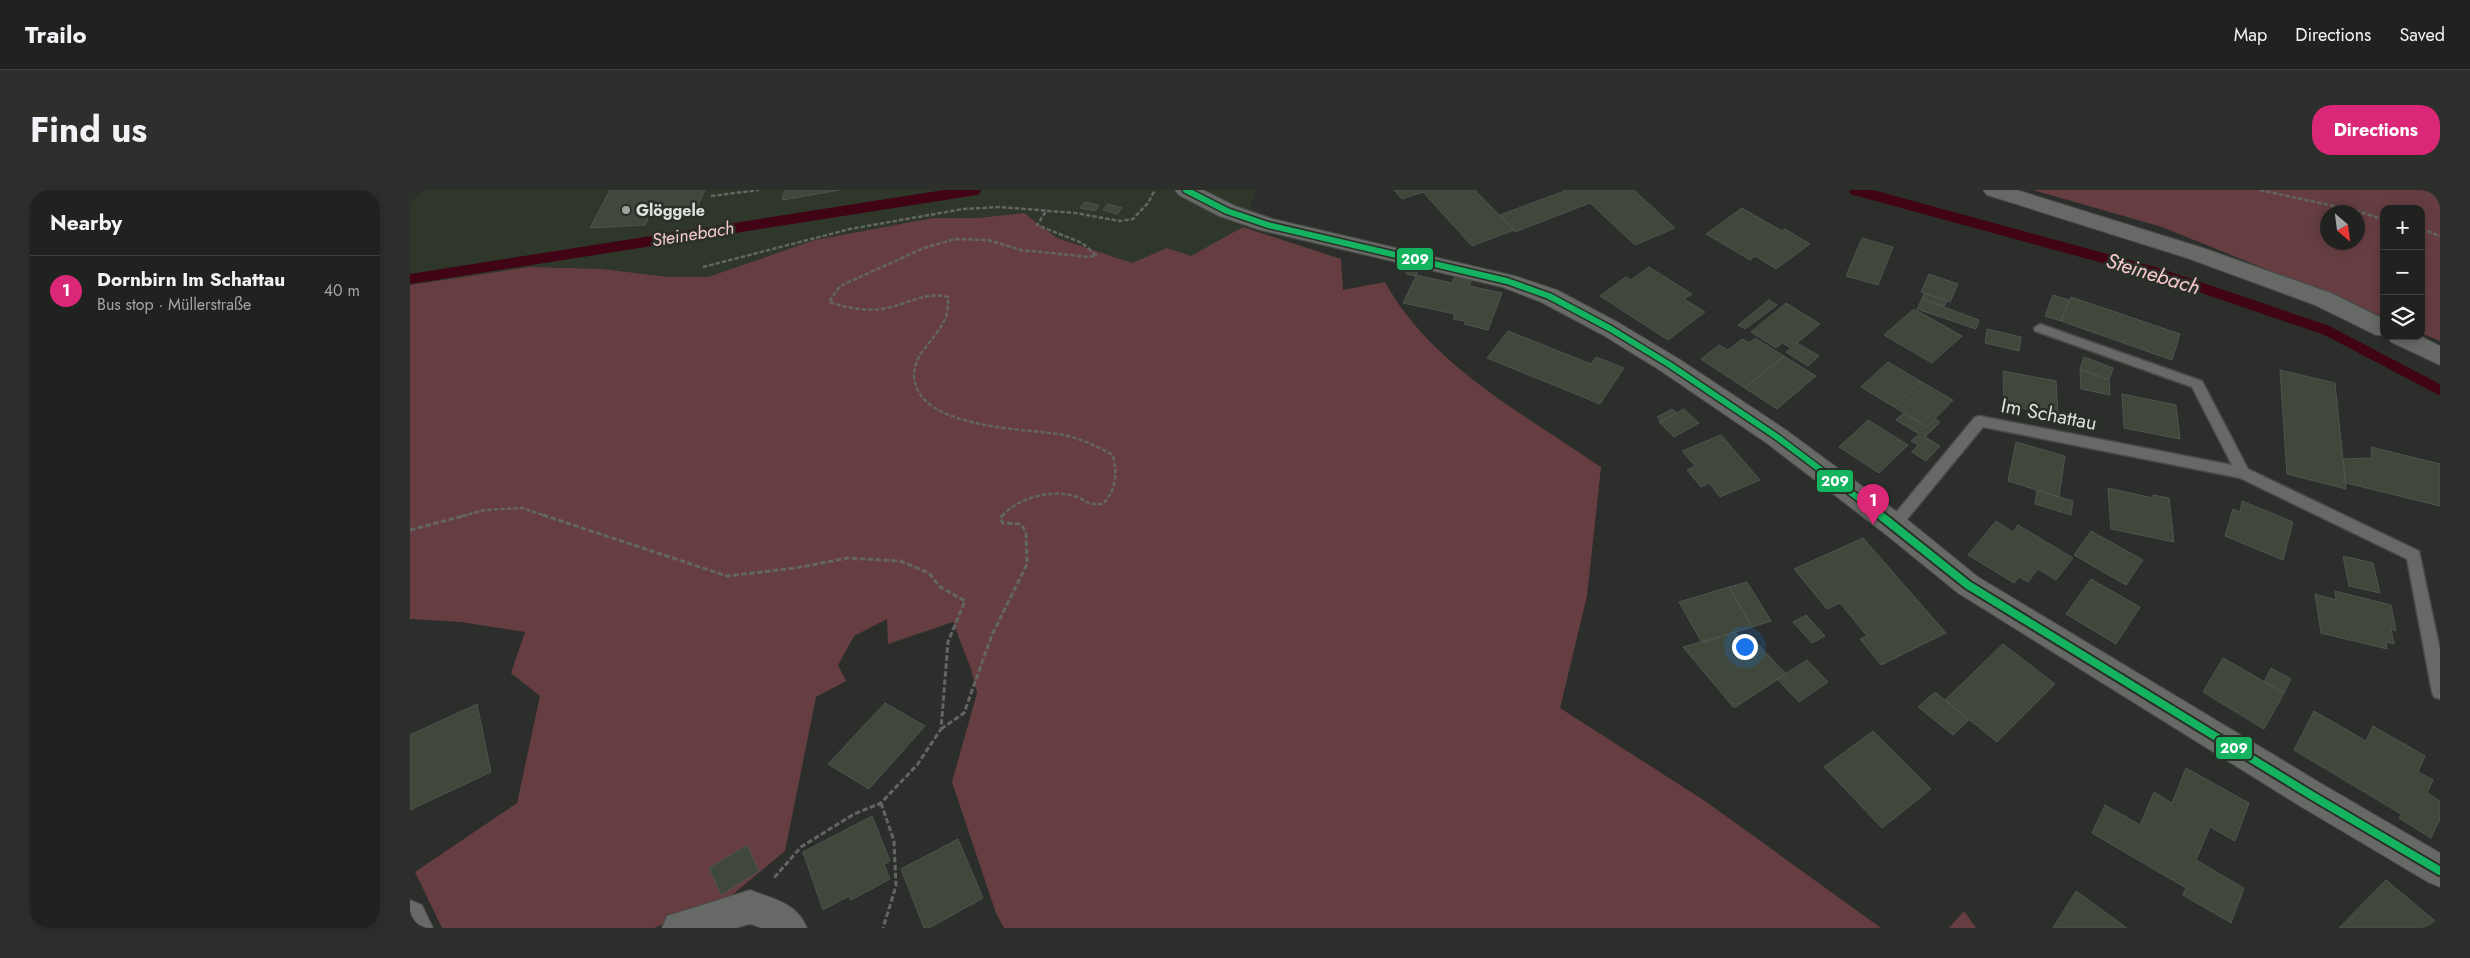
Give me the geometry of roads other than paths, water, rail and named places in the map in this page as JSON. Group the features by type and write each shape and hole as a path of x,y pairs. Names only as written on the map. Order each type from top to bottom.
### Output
{"street":[{"path":"1186,190 1227,211 1268,226 1507,281 1549,296 1611,329 1670,365 1777,437 1894,525 1968,585 2311,794 2440,870"},
{"path":"1994,190 2195,253 2323,299 2380,327"},
{"path":"2407,340 2440,356"},
{"path":"679,928 750,907 778,917 790,928"},
{"path":"410,917 416,928"}],"lane":[{"path":"2040,328 2198,384 2243,472"},
{"name":"Im Schattau","path":"1894,525 1980,421 2243,472 2414,555 2440,692"}],"waterway":[{"name":"Steinebach","path":"410,279 976,190"},
{"name":"Steinebach","path":"1854,190 2158,273 2326,330 2440,390"}],"place":[{"name":"Glöggele","path":"626,210"},
{"name":"Dornbirn Im Schattau","path":"1873,525"}]}
